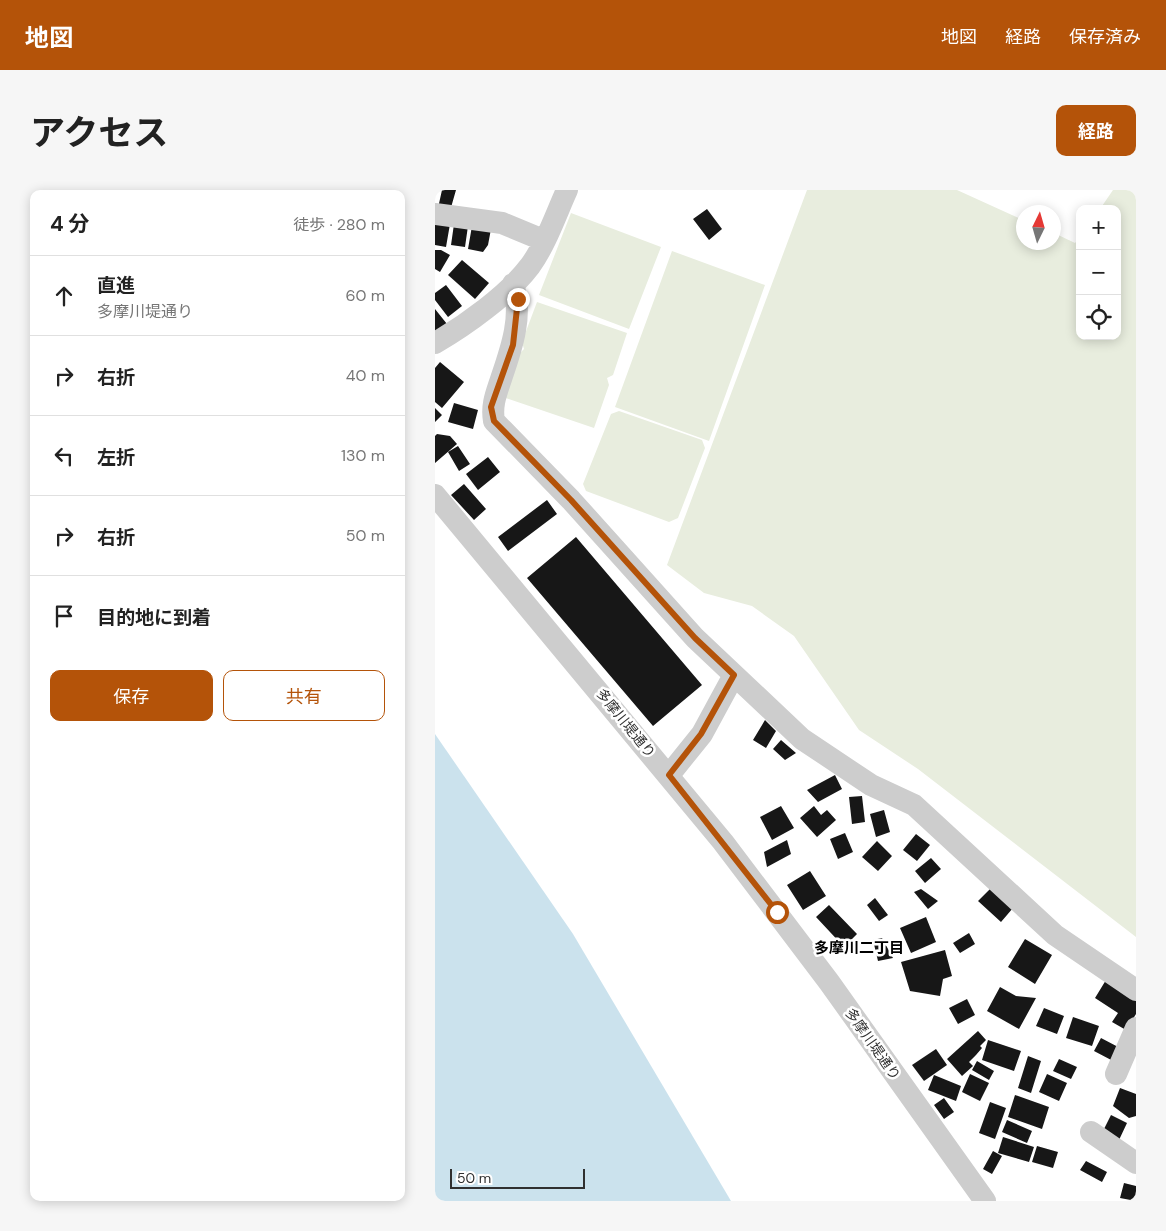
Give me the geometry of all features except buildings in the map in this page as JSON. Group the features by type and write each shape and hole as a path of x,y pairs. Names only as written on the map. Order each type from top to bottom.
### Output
{"street":[{"path":"435,343 456,331 513,284 531,265 567,190"},
{"path":"435,214 502,223 543,240"},
{"path":"513,284 518,299 513,345 491,407 494,421 571,500 688,631 802,739 871,785 914,806 1055,935 1136,990"},
{"name":"多摩川堤通り","path":"435,495 723,842 829,982 985,1201"},
{"path":"669,775 701,734 734,675"},
{"path":"1116,1074 1136,1028"},
{"path":"1091,1132 1136,1163"}],"shaded area":[{"path":"807,190 957,190 1016,217 1016,250 1061,250 1061,236 1076,242 1076,340 1121,340 1121,205 1103,205 1113,190 1136,190 1136,937 918,769 859,730 794,636 752,606 704,593 667,565"},
{"path":"571,213 661,247 629,329 539,295"},
{"path":"672,251 765,285 709,441 615,407"},
{"path":"537,302 627,333 613,375 607,378 609,385 594,428 503,397 517,356 524,349 522,342"},
{"path":"619,411 702,440 705,448 678,518 669,522 586,491 583,484 611,414"}],"water":[{"path":"435,734 573,934 731,1201 435,1201"}],"district":[{"name":"多摩川二丁目","path":"859,948"}],"route":[{"path":"518,299 513,345 491,407 494,421 571,500 667,609 734,675 701,734 669,775 777,912"}]}
